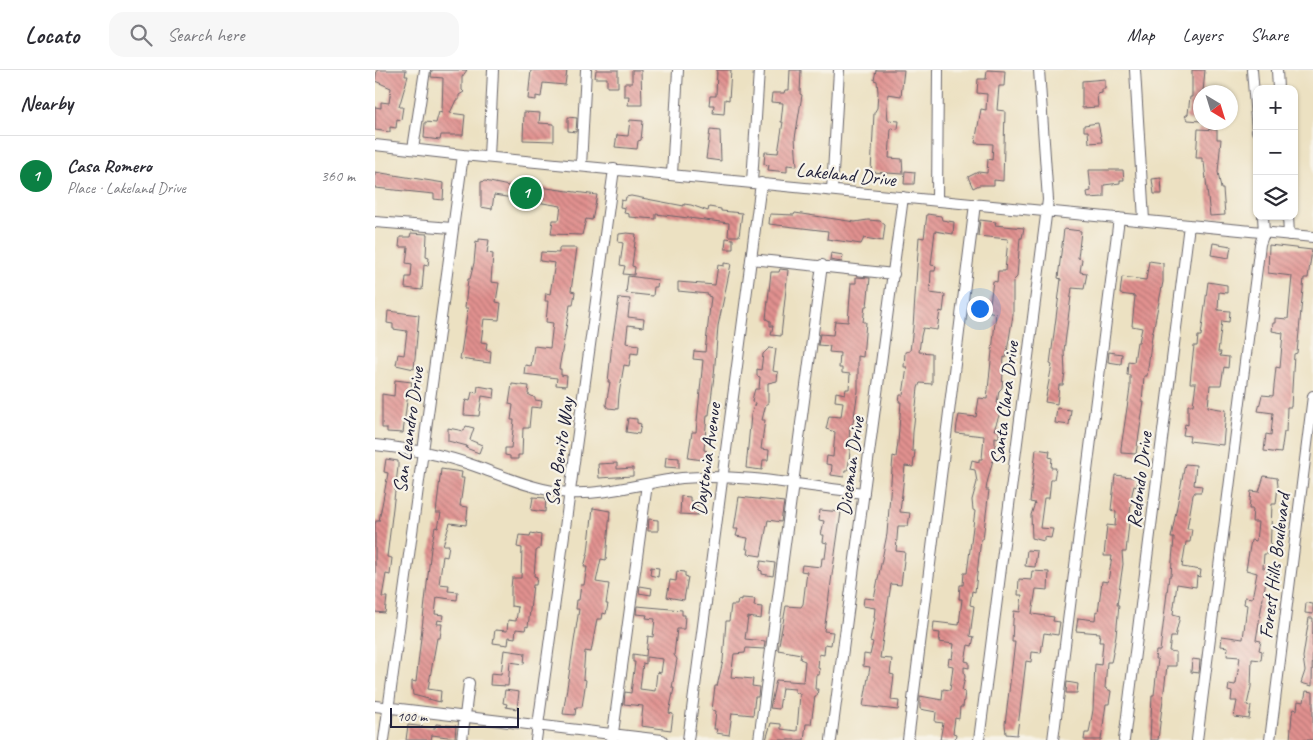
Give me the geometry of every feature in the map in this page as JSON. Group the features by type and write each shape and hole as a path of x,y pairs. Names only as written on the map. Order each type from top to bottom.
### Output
{"street":[{"path":"413,149 425,70"},
{"path":"489,157 493,70"},
{"path":"581,166 586,70"},
{"path":"673,174 678,70"},
{"name":"Daytonia Avenue","path":"687,740 751,259 756,182 759,70"},
{"path":"832,190 839,70"},
{"path":"937,201 938,70"},
{"name":"Santa Clara Drive","path":"979,740 1048,200 1039,70"},
{"path":"1135,70 1144,220"},
{"path":"1252,70 1257,130"},
{"path":"1277,70 1278,85"},
{"name":"Lakeland Drive","path":"375,144 463,155 1313,237"},
{"name":"San Leandro Drive","path":"384,740 463,155"},
{"name":"San Benito Way","path":"536,740 614,169"},
{"name":"Diceman Drive","path":"831,740 903,198"},
{"path":"908,740 975,204"},
{"path":"1053,740 1119,218"},
{"path":"1197,740 1260,244 1265,233 1263,220"},
{"path":"1288,220 1289,235"},
{"path":"375,222 452,228"},
{"name":"Redondo Drive","path":"1124,740 1189,225"},
{"path":"751,259 894,274"},
{"path":"759,740 822,265"},
{"name":"Forest Hills Boulevard","path":"1270,740 1313,396"},
{"path":"375,446 423,450 474,465 525,485 571,493 602,492 682,478 721,477 864,493"},
{"path":"613,737 647,484"},
{"path":"462,740 469,683"},
{"path":"375,706 538,725 613,737 662,740"}],"building":[{"path":"377,70 406,70 405,76 408,76 399,107 403,107 401,120 397,119 396,128 390,127 390,132 375,130 375,107 381,108 381,102 389,103 391,88 375,81"},
{"path":"432,70 467,70 462,77 462,90 464,92 459,95 459,100 456,100 450,113 465,115 463,135 441,135 440,140 424,138 425,122 436,123 439,112 442,113 443,78 431,77"},
{"path":"531,70 567,70 565,85 543,83 541,97 536,96 536,100 528,99"},
{"path":"596,70 618,70 618,87 607,87 607,78 595,78"},
{"path":"632,70 641,70 642,105 628,105 629,96 624,96 624,83 632,83"},
{"path":"717,70 731,70 729,100 725,99 724,114 713,113 714,105 709,105 710,96 716,96"},
{"path":"790,70 801,70 800,94 802,95 795,138 797,166 787,165 787,172 768,170 769,165 764,164 765,152 778,153 783,122 781,122 783,103 771,102 772,93 784,93 785,90 789,90"},
{"path":"876,70 904,70 901,96 888,94 887,108 888,120 899,121 898,129 891,128 889,158 902,159 903,174 871,172 874,113 877,108 878,92 877,81 874,80"},
{"path":"987,70 1005,71 1004,86 999,86 997,110 1005,111 1003,181 994,180 994,185 979,185 973,188 968,177 978,172 987,173 988,159 992,160 993,144 975,143 981,109 986,110 987,94 977,93 978,79 986,79"},
{"path":"1192,70 1205,70 1204,85 1193,85 1193,120 1188,120 1185,116 1188,114 1190,97 1192,97"},
{"path":"1105,79 1105,89 1102,89 1102,93 1097,94 1098,107 1082,108 1082,81"},
{"path":"524,112 540,113 539,123 554,124 554,141 523,140"},
{"path":"568,117 577,118 576,132 568,131"},
{"path":"630,120 643,121 641,140 638,141 637,149 615,147 617,135 628,136"},
{"path":"1098,123 1102,142 1089,143 1088,131 1084,131 1084,125"},
{"path":"710,130 720,131 721,161 706,159"},
{"path":"1198,130 1217,130 1217,139 1221,139 1218,172 1221,189 1223,189 1225,215 1210,216 1204,162 1202,162 1202,158 1196,158"},
{"path":"1089,170 1123,170 1124,180 1120,180 1120,183 1104,185 1104,197 1088,198 1087,192 1091,191"},
{"path":"905,171 915,172 914,184 904,184"},
{"path":"375,172 444,183 443,200 434,199 434,194 375,188"},
{"path":"1161,178 1162,194 1154,194 1152,179"},
{"path":"485,181 518,188 518,184 597,195 592,220 586,219 582,235 551,234 553,220 559,220 561,206 494,195 492,209 481,207 481,182"},
{"path":"631,196 684,206 684,204 691,205 708,211 709,207 721,209 721,211 742,213 739,236 728,236 729,223 656,214 656,219 629,217 629,214 624,213 625,208 620,207 621,200 625,201 626,197"},
{"path":"795,213 855,222 880,221 885,225 883,241 864,238 861,244 827,239 828,231 769,224 770,214 794,215"},
{"path":"927,214 941,216 942,220 954,222 953,234 935,231 931,265 936,266 935,271 931,271 930,293 945,295 943,312 940,311 937,330 923,328 921,336 919,352 932,353 932,384 920,383 918,388 913,432 912,451 915,451 913,467 905,466 900,512 910,513 908,526 898,526 896,551 905,552 901,585 891,584 880,658 892,659 890,674 894,675 891,700 899,701 898,710 863,706 870,667 863,666 864,654 870,655 873,642 870,641 875,608 863,606 864,598 874,599 887,534 893,456 896,457 898,442 901,402 899,402 900,395 903,395 907,367 904,367 905,352 910,351 913,327 919,237 924,238"},
{"path":"980,220 996,222 995,225 1024,228 1022,238 1020,238 1017,277 1013,281 1013,315 1006,358 1004,357 1002,388 999,391 997,403 1000,404 1001,410 994,430 999,430 999,438 995,437 995,452 987,483 986,490 989,490 983,539 981,539 975,592 972,591 970,605 974,606 970,636 974,637 972,646 968,645 965,661 969,662 969,668 964,667 965,677 962,691 965,692 963,707 960,707 959,719 955,718 953,733 956,734 955,740 940,740 943,723 935,722 936,712 920,709 920,696 942,700 943,689 950,690 953,666 948,665 949,658 952,659 954,644 939,642 940,633 933,632 934,622 959,625 962,599 959,599 960,585 963,585 964,573 967,573 975,511 973,510 972,500 977,482 975,470 970,469 972,460 979,462 979,459 982,459 984,436 956,433 957,424 959,415 976,417 979,398 987,399 996,313 986,311 987,303 990,303 993,281 997,282 998,271 1005,271 1008,239 978,236"},
{"path":"1064,229 1081,231 1078,258 1082,259 1080,272 1087,273 1084,289 1072,288 1064,351 1065,373 1063,385 1059,385 1057,404 1045,402 1052,365 1050,364 1061,279 1058,278"},
{"path":"411,233 427,234 426,257 429,258 428,266 424,265 422,290 405,288 406,277 411,277 412,264 406,263 408,247 399,247 400,237 410,237"},
{"path":"619,234 636,234 632,266 635,267 634,275 623,274 625,266 620,265 623,243 618,242"},
{"path":"726,238 733,239 733,249 725,249"},
{"path":"479,239 489,240 487,253 493,254 491,282 499,283 496,302 501,303 499,320 484,319 481,342 487,343 486,350 491,351 490,363 460,359 468,308 465,308 468,279 470,279 474,263 476,241 479,242"},
{"path":"1213,243 1231,246 1229,258 1211,255"},
{"path":"1269,245 1312,250 1308,278 1304,278 1297,353 1294,354 1291,407 1287,407 1286,432 1284,432 1281,453 1264,451 1266,434 1271,435 1273,413 1258,411 1262,395 1273,396 1276,367 1280,368 1283,333 1272,331 1273,323 1275,323 1275,318 1288,319 1292,276 1268,273"},
{"path":"559,248 577,248 571,291 575,292 573,305 570,305 559,369 561,369 561,375 567,376 566,386 556,385 557,378 524,374 525,365 531,366 534,346 550,348 553,323 546,322 548,301 545,301 546,293 550,294 555,263 540,261 541,252 559,253"},
{"path":"831,253 843,255 842,262 830,260"},
{"path":"1149,261 1163,263 1163,282 1152,336 1147,376 1144,376 1142,402 1144,402 1136,454 1121,453 1130,388 1130,375 1127,375 1128,361 1134,362 1137,342 1139,342 1142,328 1132,326 1135,296 1120,294 1122,277 1146,280"},
{"path":"724,263 731,264 718,326 714,376 709,415 707,415 704,450 707,451 703,460 688,458 692,432 696,432 703,360 693,359 694,351 705,352 711,297 708,294 678,291 678,282 715,285 718,265 724,266"},
{"path":"780,269 788,270 781,336 771,335 773,326 770,326 770,321 766,319 771,272 779,272"},
{"path":"628,276 658,280 657,287 654,287 653,296 626,293"},
{"path":"856,277 870,278 863,322 866,322 863,357 858,356 858,391 853,423 850,426 849,442 851,442 848,470 845,470 844,477 831,475 832,465 826,464 827,456 833,457 835,432 826,429 829,416 841,417 843,402 835,401 836,392 845,394 846,389 849,389 850,374 842,373 842,368 839,368 840,353 829,352 830,346 818,345 820,334 833,335 835,321 848,322 851,283 856,283"},
{"path":"1208,282 1227,285 1227,293 1219,292 1218,310 1230,311 1229,322 1222,321 1218,352 1221,352 1220,356 1229,357 1228,368 1224,367 1221,385 1210,385 1208,407 1226,410 1223,445 1189,441 1190,436 1183,435 1185,424 1188,425 1188,405 1193,405 1196,383 1190,383 1194,346 1197,346 1198,336 1201,336"},
{"path":"619,298 630,299 628,317 644,319 643,327 628,325 626,343 639,345 638,354 631,353 629,366 624,365 618,409 608,408 606,405 610,382 608,382 612,343"},
{"path":"388,311 419,315 414,369 396,365 398,354 404,355 407,331 393,329 393,324 387,323"},
{"path":"769,348 776,349 773,371 778,372 777,381 768,383 768,404 766,404 762,420 765,420 761,449 769,450 768,460 763,460 762,470 746,468 751,415 755,403 752,402 755,389 759,389 760,377 757,376 757,369 761,370 763,354"},
{"path":"1109,352 1122,354 1121,364 1108,362"},
{"path":"395,380 412,382 410,393 408,393 403,433 387,432 387,428 382,428 382,394 394,396"},
{"path":"512,384 529,386 528,394 535,398 535,400 542,401 541,408 531,407 529,428 523,428 522,455 518,455 518,459 510,459 510,456 505,455 505,448 511,448 514,420 511,420 513,405 509,404"},
{"path":"478,386 495,389 494,398 482,396 479,416 464,415 466,400 470,401 472,392 477,393"},
{"path":"1057,408 1071,410 1069,425 1055,423"},
{"path":"628,418 637,419 637,423 641,424 639,434 626,432"},
{"path":"466,426 474,428 470,440 482,445 479,453 466,448 467,446 448,441 448,428 464,431"},
{"path":"1036,449 1050,451 1049,457 1052,458 1051,468 1056,468 1054,479 1051,479 1049,498 1044,498 1040,528 1053,529 1051,538 1044,537 1044,541 1032,538 1031,515 1035,503 1030,502"},
{"path":"666,457 679,458 679,468 665,467"},
{"path":"386,459 398,461 398,467 387,557 392,558 390,575 386,574 382,597 387,597 385,613 375,612 375,525 376,521 379,521 388,473 384,472"},
{"path":"617,463 617,469 633,468 633,476 599,478 598,464"},
{"path":"1185,464 1196,465 1194,485 1202,486 1201,492 1195,492 1193,495 1187,529 1192,529 1190,542 1186,542 1182,567 1201,570 1200,577 1197,576 1196,587 1177,584 1173,614 1180,616 1175,637 1171,637 1169,651 1176,652 1176,666 1167,666 1158,740 1150,740 1152,695 1154,695 1158,659 1155,659 1156,651 1160,651 1169,576 1171,576 1174,538 1171,538"},
{"path":"441,469 462,472 461,478 464,478 460,506 468,507 466,525 450,523 443,545 449,545 447,557 443,556 439,584 449,585 448,591 458,592 457,600 437,597 435,614 444,615 443,621 438,620 437,624 442,624 440,638 437,638 428,689 441,691 440,702 413,695 412,681 416,682 431,548 435,527 438,528 441,513 436,513"},
{"path":"1115,475 1138,478 1137,487 1134,486 1132,494 1126,552 1122,552 1123,564 1117,605 1119,605 1116,636 1111,662 1107,662 1105,688 1111,691 1109,704 1106,704 1101,740 1084,740 1085,733 1089,733 1093,710 1095,664 1101,665 1103,642 1099,642 1100,633 1076,631 1078,618 1095,620 1096,611 1098,612 1102,581 1108,582 1112,556 1104,556 1107,525 1115,526 1116,512 1111,510"},
{"path":"1264,476 1277,478 1278,486 1276,504 1272,504 1270,554 1264,554 1263,568 1268,568 1256,640 1261,641 1259,650 1262,651 1261,660 1252,659 1251,687 1247,705 1251,706 1249,719 1234,717 1237,701 1231,701 1232,692 1228,691 1229,684 1235,685 1236,683 1240,657 1227,656 1228,647 1221,646 1222,636 1243,639 1247,605 1244,604 1245,597 1252,598 1257,573 1246,570 1251,540 1256,541 1258,522 1252,522 1253,509 1249,509 1251,491 1259,492"},
{"path":"681,496 690,497 690,501 697,502 698,515 680,514"},
{"path":"533,497 546,498 545,512 531,510"},
{"path":"739,497 784,502 781,522 768,520 761,556 748,554 749,549 746,549 748,538 736,536 738,529 734,529"},
{"path":"593,508 610,511 606,560 601,559 596,582 609,584 606,604 608,604 606,614 603,613 602,619 597,619 591,652 585,651 583,679 586,680 582,707 576,707 575,715 563,714 579,609 576,609 577,600 579,600 581,585 584,585 587,567 584,567 588,552"},
{"path":"820,510 841,512 824,631 833,632 831,645 825,644 824,655 819,654 818,668 820,669 819,675 816,675 815,689 818,689 817,696 815,696 811,724 806,724 804,740 766,740 771,723 781,724 781,729 797,731 800,694 795,692 795,689 782,688 779,709 770,708 776,680 803,682 805,661 800,659 801,654 778,650 786,606 801,607 803,604 807,572 801,571 802,565 821,567 822,558 825,558 827,543 823,542 824,535 821,535 824,521 819,520"},
{"path":"649,519 658,520 658,531 648,531"},
{"path":"531,533 541,535 540,548 536,551 534,576 537,577 536,585 533,585 528,627 526,626 525,630 516,629 515,638 509,637 508,645 493,643 495,630 507,631 508,620 516,621 518,607 511,606 511,588 512,578 521,578 522,548 517,547 519,535 530,536"},
{"path":"1027,550 1037,551 1035,567 1025,566"},
{"path":"761,561 775,563 773,576 762,574 762,571 759,570"},
{"path":"651,567 659,568 658,577 650,575"},
{"path":"677,571 685,572 685,576 688,577 684,600 667,597 670,580 676,581"},
{"path":"1032,571 1049,572 1048,590 1036,589 1032,614 1054,617 1053,621 1060,622 1058,635 1044,633 1041,653 1032,652 1031,662 1026,661 1017,735 1006,734 1005,724 1015,642 1012,642 1014,611 1020,612 1022,595 1018,595 1019,579 1031,580"},
{"path":"640,586 652,588 651,595 639,593"},
{"path":"742,598 755,599 754,606 762,607 761,619 748,617 745,639 765,641 764,649 746,648 745,653 734,654 731,677 753,679 752,686 759,687 758,697 755,697 753,715 732,713 729,735 716,733 717,729 714,729 716,711 712,710 715,686 717,686 723,661 726,621 729,621 731,605 737,605 738,600 742,601"},
{"path":"1306,603 1313,604 1313,614 1305,613"},
{"path":"637,606 682,610 682,615 685,615 684,629 677,629 674,655 677,659 669,713 673,714 671,730 641,726 643,706 624,704 625,692 631,693 635,662 633,662 633,654 646,656 648,636 653,637 655,619 646,618 647,615 636,614","holes":["646,657 663,659 661,673 657,672 655,691 640,689 643,663 646,664"]},
{"path":"1309,618 1313,618 1312,686 1301,683 1305,671 1303,657"},
{"path":"504,650 525,653 524,664 510,662 508,686 490,685 491,673 501,674"},
{"path":"1192,659 1200,660 1199,673 1191,672"},
{"path":"1067,682 1078,684 1077,693 1066,693"},
{"path":"505,690 519,692 517,709 506,707 507,704 503,703"},
{"path":"1306,691 1313,692 1313,740 1290,740 1292,714 1294,709 1297,710 1298,701 1304,702"},
{"path":"436,724 456,726 455,738 432,735 431,740 406,740 408,725 435,728"}],"place":[{"name":"Casa Romero","path":"526,193"}]}
